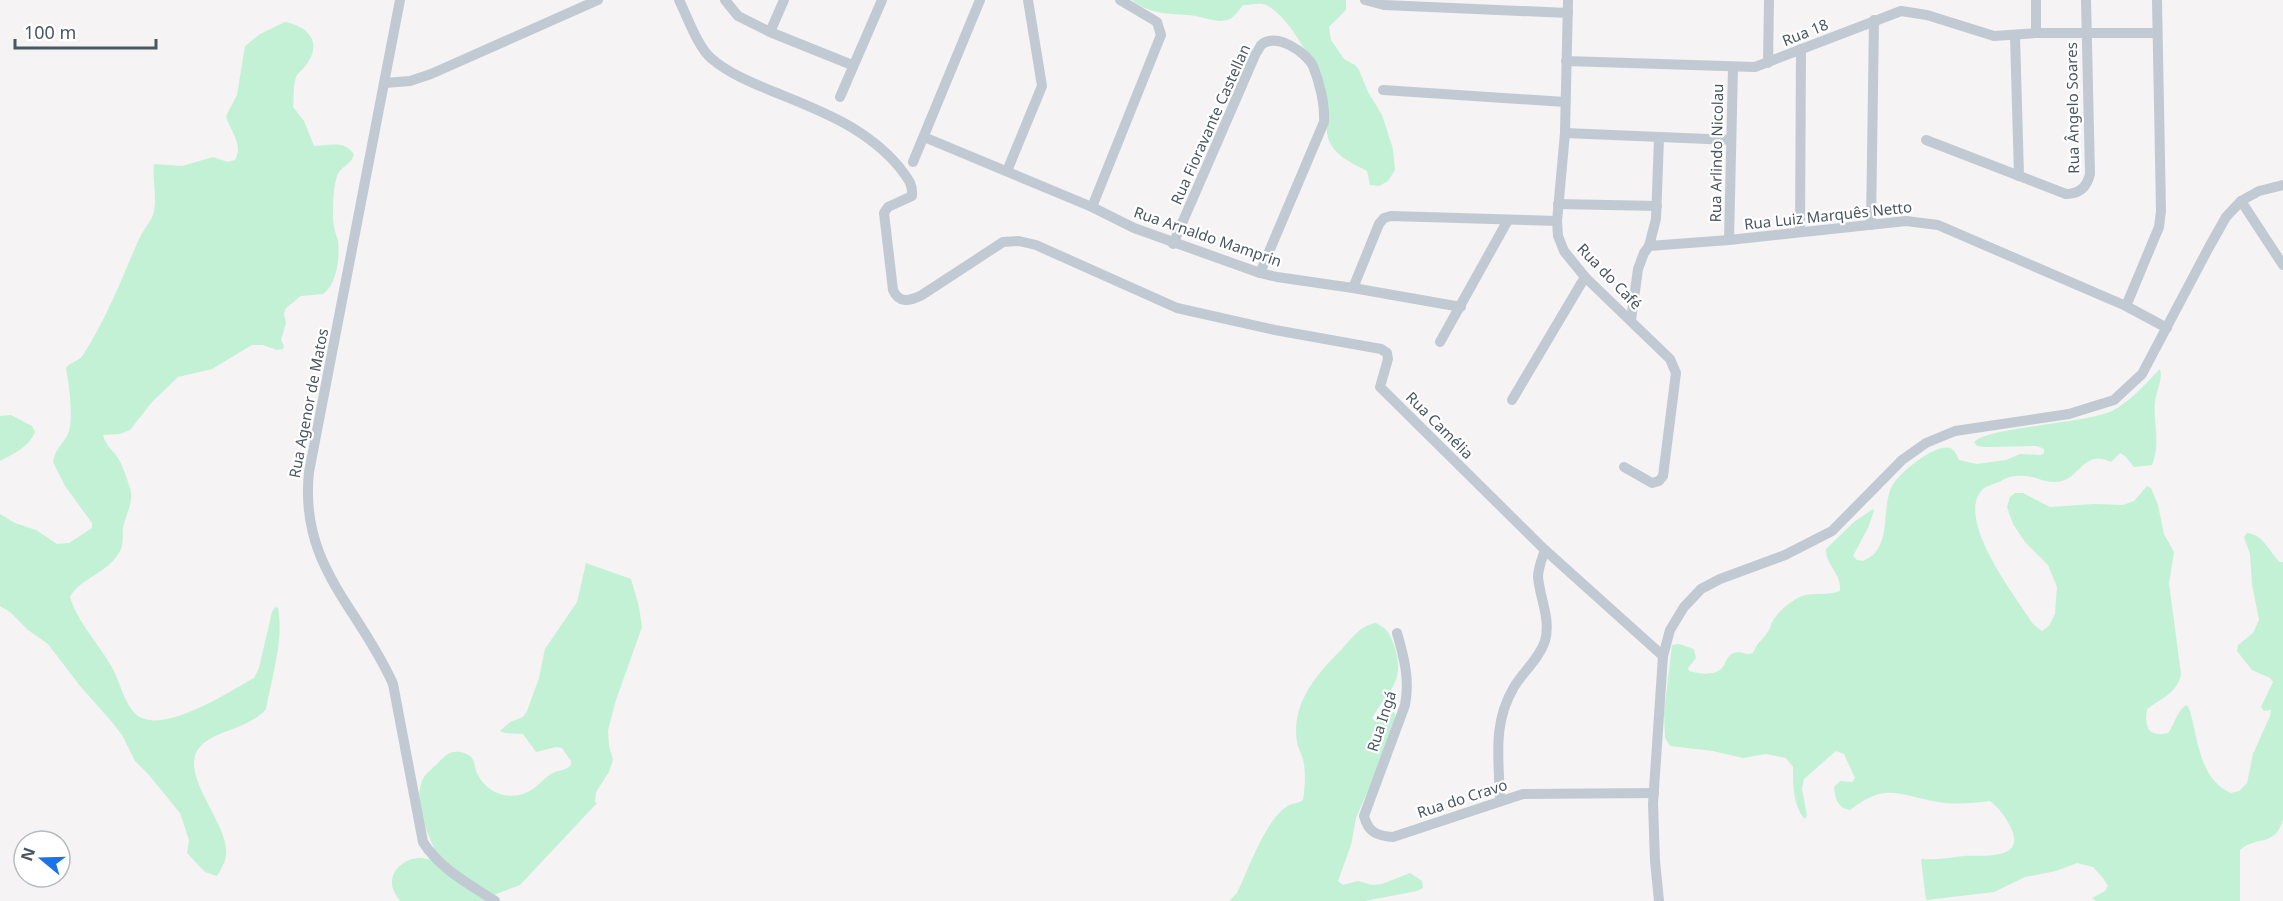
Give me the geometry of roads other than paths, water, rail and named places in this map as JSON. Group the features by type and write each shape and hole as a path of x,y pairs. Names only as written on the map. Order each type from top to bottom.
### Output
{"street":[{"name":"Rua Agenor de Matos","path":"400,0 309,472 307,494 310,521 318,552 343,601 384,665 393,684 423,842 442,866 495,901"},
{"path":"385,83 410,81 431,74 598,0"},
{"name":"Rua Camélia","path":"679,0 704,50 711,58 757,86 841,120 870,139 912,183 912,196 888,207 883,219 892,290 895,296 901,300 910,301 1003,242 1019,241 1036,245 1177,308 1275,330 1375,348 1387,353 1388,359 1380,387 1545,550 1663,656"},
{"path":"725,0 738,16 770,32 852,65"},
{"path":"770,32 784,0"},
{"path":"840,97 882,0"},
{"path":"914,162 980,0"},
{"path":"1007,171 1042,86 1028,0"},
{"path":"1092,207 1161,35 1157,22 1120,0"},
{"path":"1365,0 1384,5 1568,13"},
{"name":"Rua do Café","path":"1568,0 1565,133 1558,204 1558,236 1564,251 1585,277 1670,359 1676,373 1663,476 1659,481 1652,483 1624,467"},
{"path":"1768,63 1769,0"},
{"path":"2036,0 2036,33"},
{"name":"Rua Ângelo Soares","path":"1926,140 2066,194 2080,191 2086,186 2090,174 2086,0"},
{"path":"2126,306 2159,227 2161,211 2157,0"},
{"name":"Rua 18","path":"1566,61 1755,67 1901,11 1913,12 1994,36 2036,33 2157,33"},
{"path":"1871,225 1874,20"},
{"path":"2015,36 2019,176"},
{"name":"Rua Fioravante Castellan","path":"1173,243 1256,53 1262,45 1272,41 1285,43 1300,52 1313,65 1322,99 1324,122 1260,273"},
{"path":"1800,232 1801,49"},
{"name":"Rua Arlindo Nicolau","path":"1729,240 1734,67"},
{"path":"1383,90 1565,102"},
{"path":"1565,133 1731,140"},
{"name":"Rua Arnaldo Mamprin","path":"924,137 1092,207 1134,228 1260,273 1277,278 1353,288 1461,307"},
{"path":"1631,320 1638,269 1649,246 1656,219 1659,138"},
{"path":"1659,901 1655,861 1654,793 1663,656 1670,630 1684,607 1701,589 1720,579 1785,555 1832,531 1902,460 1926,443 1955,432 2069,414 2114,400 2142,374 2226,217 2241,201 2259,191 2283,186"},
{"path":"2241,201 2283,265"},
{"path":"1558,204 1657,206"},
{"path":"1353,288 1379,224 1384,218 1397,216 1557,221"},
{"path":"1440,342 1508,220"},
{"name":"Rua Luiz Marquês Netto","path":"1649,246 1906,221 1938,225 2126,306 2167,328"},
{"path":"1512,400 1585,277"},
{"path":"1500,800 1498,724 1503,706 1515,685 1538,656 1545,642 1548,624 1538,575 1545,550"},
{"name":"Rua Ingá","path":"1364,816 1405,705 1408,691 1404,655 1397,633"},
{"name":"Rua do Cravo","path":"1364,816 1366,825 1371,831 1380,836 1393,837 1523,794 1654,793"}]}
